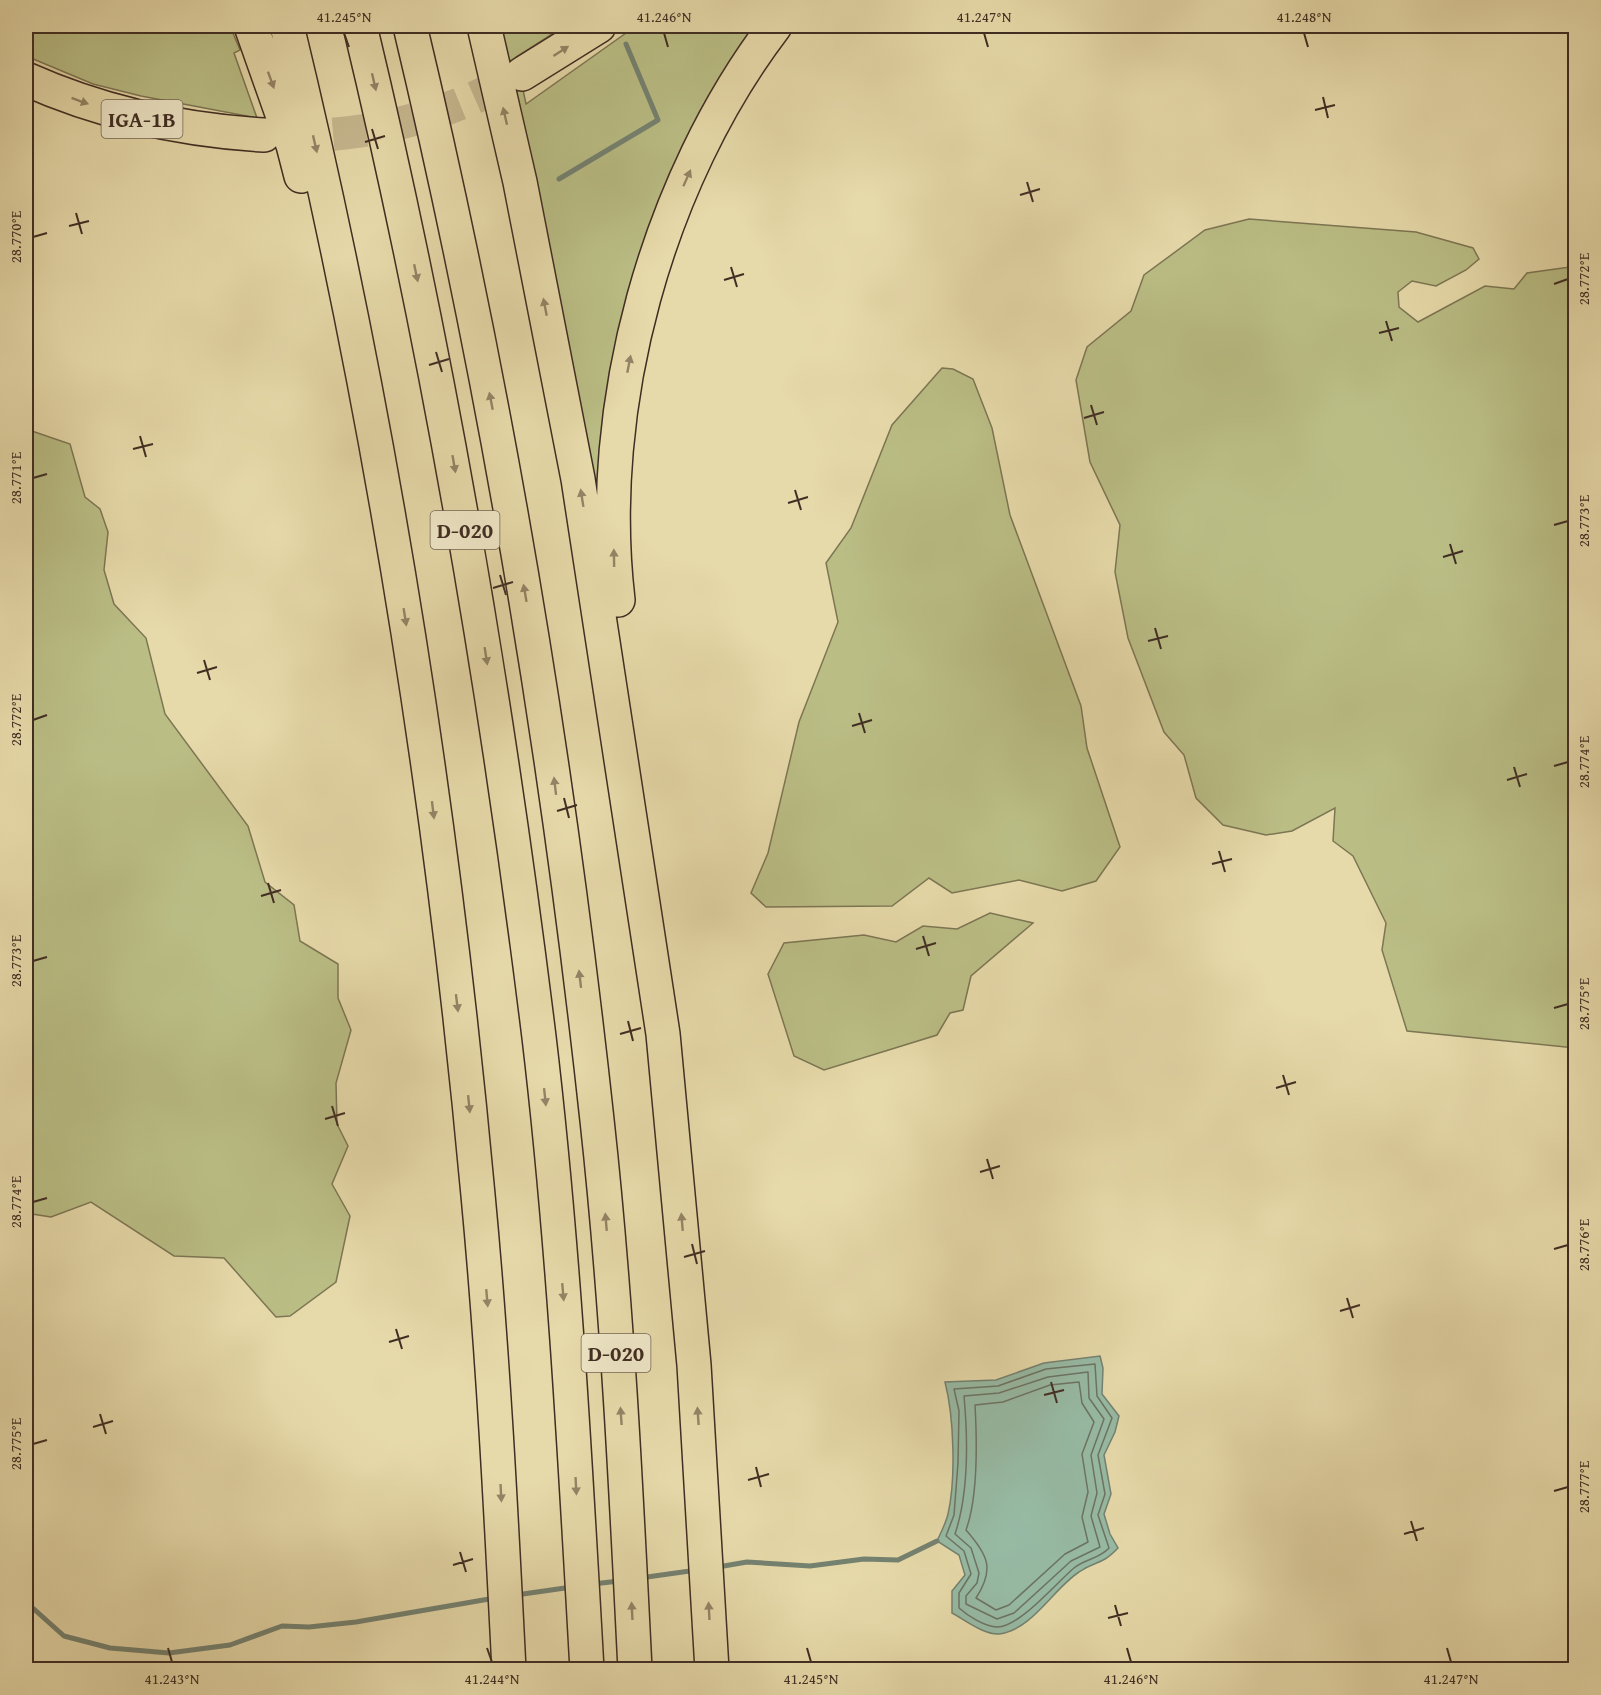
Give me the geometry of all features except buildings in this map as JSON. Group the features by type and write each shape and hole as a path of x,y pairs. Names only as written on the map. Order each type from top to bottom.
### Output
{"highway":[{"path":"251,26 293,146 362,445 396,559"},
{"path":"287,26 355,327 396,559 423,731 463,1046 491,1353 509,1670"},
{"name":"D-020","path":"360,26 394,170 452,454 498,731 539,1039 568,1349 587,1670"},
{"name":"D-020","path":"410,26 460,246 514,524 551,750 588,1037 612,1282 635,1670"},
{"path":"484,26 522,194 578,479 663,1034 694,1355 712,1670"},
{"path":"522,74 599,26"},
{"path":"663,1034 659,935 615,574 614,505 622,400 645,299 675,205 710,130 775,26"},
{"name":"IGA-1B","path":"26,79 95,107 126,115 192,129 264,135"}],"green space":[{"path":"26,26 230,26 240,50 234,53 257,118 141,96 93,84 26,56"},
{"path":"500,26 565,26 516,57 526,104 636,26 757,26 614,369 596,496"},
{"path":"1249,219 1416,232 1473,248 1479,259 1466,270 1436,286 1412,281 1398,292 1399,307 1418,322 1485,286 1514,289 1527,273 1570,267 1575,271 1575,1048 1407,1031 1382,950 1386,923 1353,856 1333,841 1335,808 1292,831 1266,835 1223,825 1196,798 1184,755 1164,732 1128,638 1115,572 1120,525 1090,462 1076,380 1087,347 1131,311 1144,275 1205,230"},
{"path":"942,368 953,369 973,379 992,428 1010,515 1081,706 1087,748 1120,847 1096,881 1062,891 1019,880 952,893 929,878 892,906 766,907 751,893 768,853 799,722 838,622 826,563 851,528 892,425"},
{"path":"26,429 70,444 85,497 100,509 108,532 104,570 114,604 146,638 165,714 248,826 265,882 294,905 300,941 338,964 338,998 351,1030 336,1083 337,1124 348,1146 332,1184 350,1216 336,1282 290,1316 276,1317 224,1258 174,1256 91,1202 51,1217 26,1213"},
{"path":"990,913 1033,923 971,976 963,1010 950,1013 937,1035 824,1070 794,1056 768,974 784,943 864,935 896,942 923,926 957,929"}],"water":[{"path":"1100,1356 1103,1368 1102,1394 1119,1416 1115,1432 1104,1455 1111,1494 1104,1514 1110,1534 1118,1548 1107,1558 1085,1568 1069,1579 1042,1608 1022,1625 999,1634 981,1630 952,1613 952,1591 965,1575 959,1555 937,1541 951,1500 953,1466 952,1430 945,1382 996,1380 1044,1363"}],"waterway":[{"path":"559,179 658,120 626,44"},
{"path":"718,1567 747,1562 810,1566 864,1559 898,1560 937,1541"},
{"path":"640,1578 697,1570"},
{"path":"593,1584 619,1581"},
{"path":"516,1595 572,1587"},
{"path":"26,1602 64,1636 110,1648 169,1653 230,1645 282,1626 309,1627 356,1622 495,1598"}],"tunnel":[{"path":"284,136 348,133 407,122 464,102 522,74"}]}
